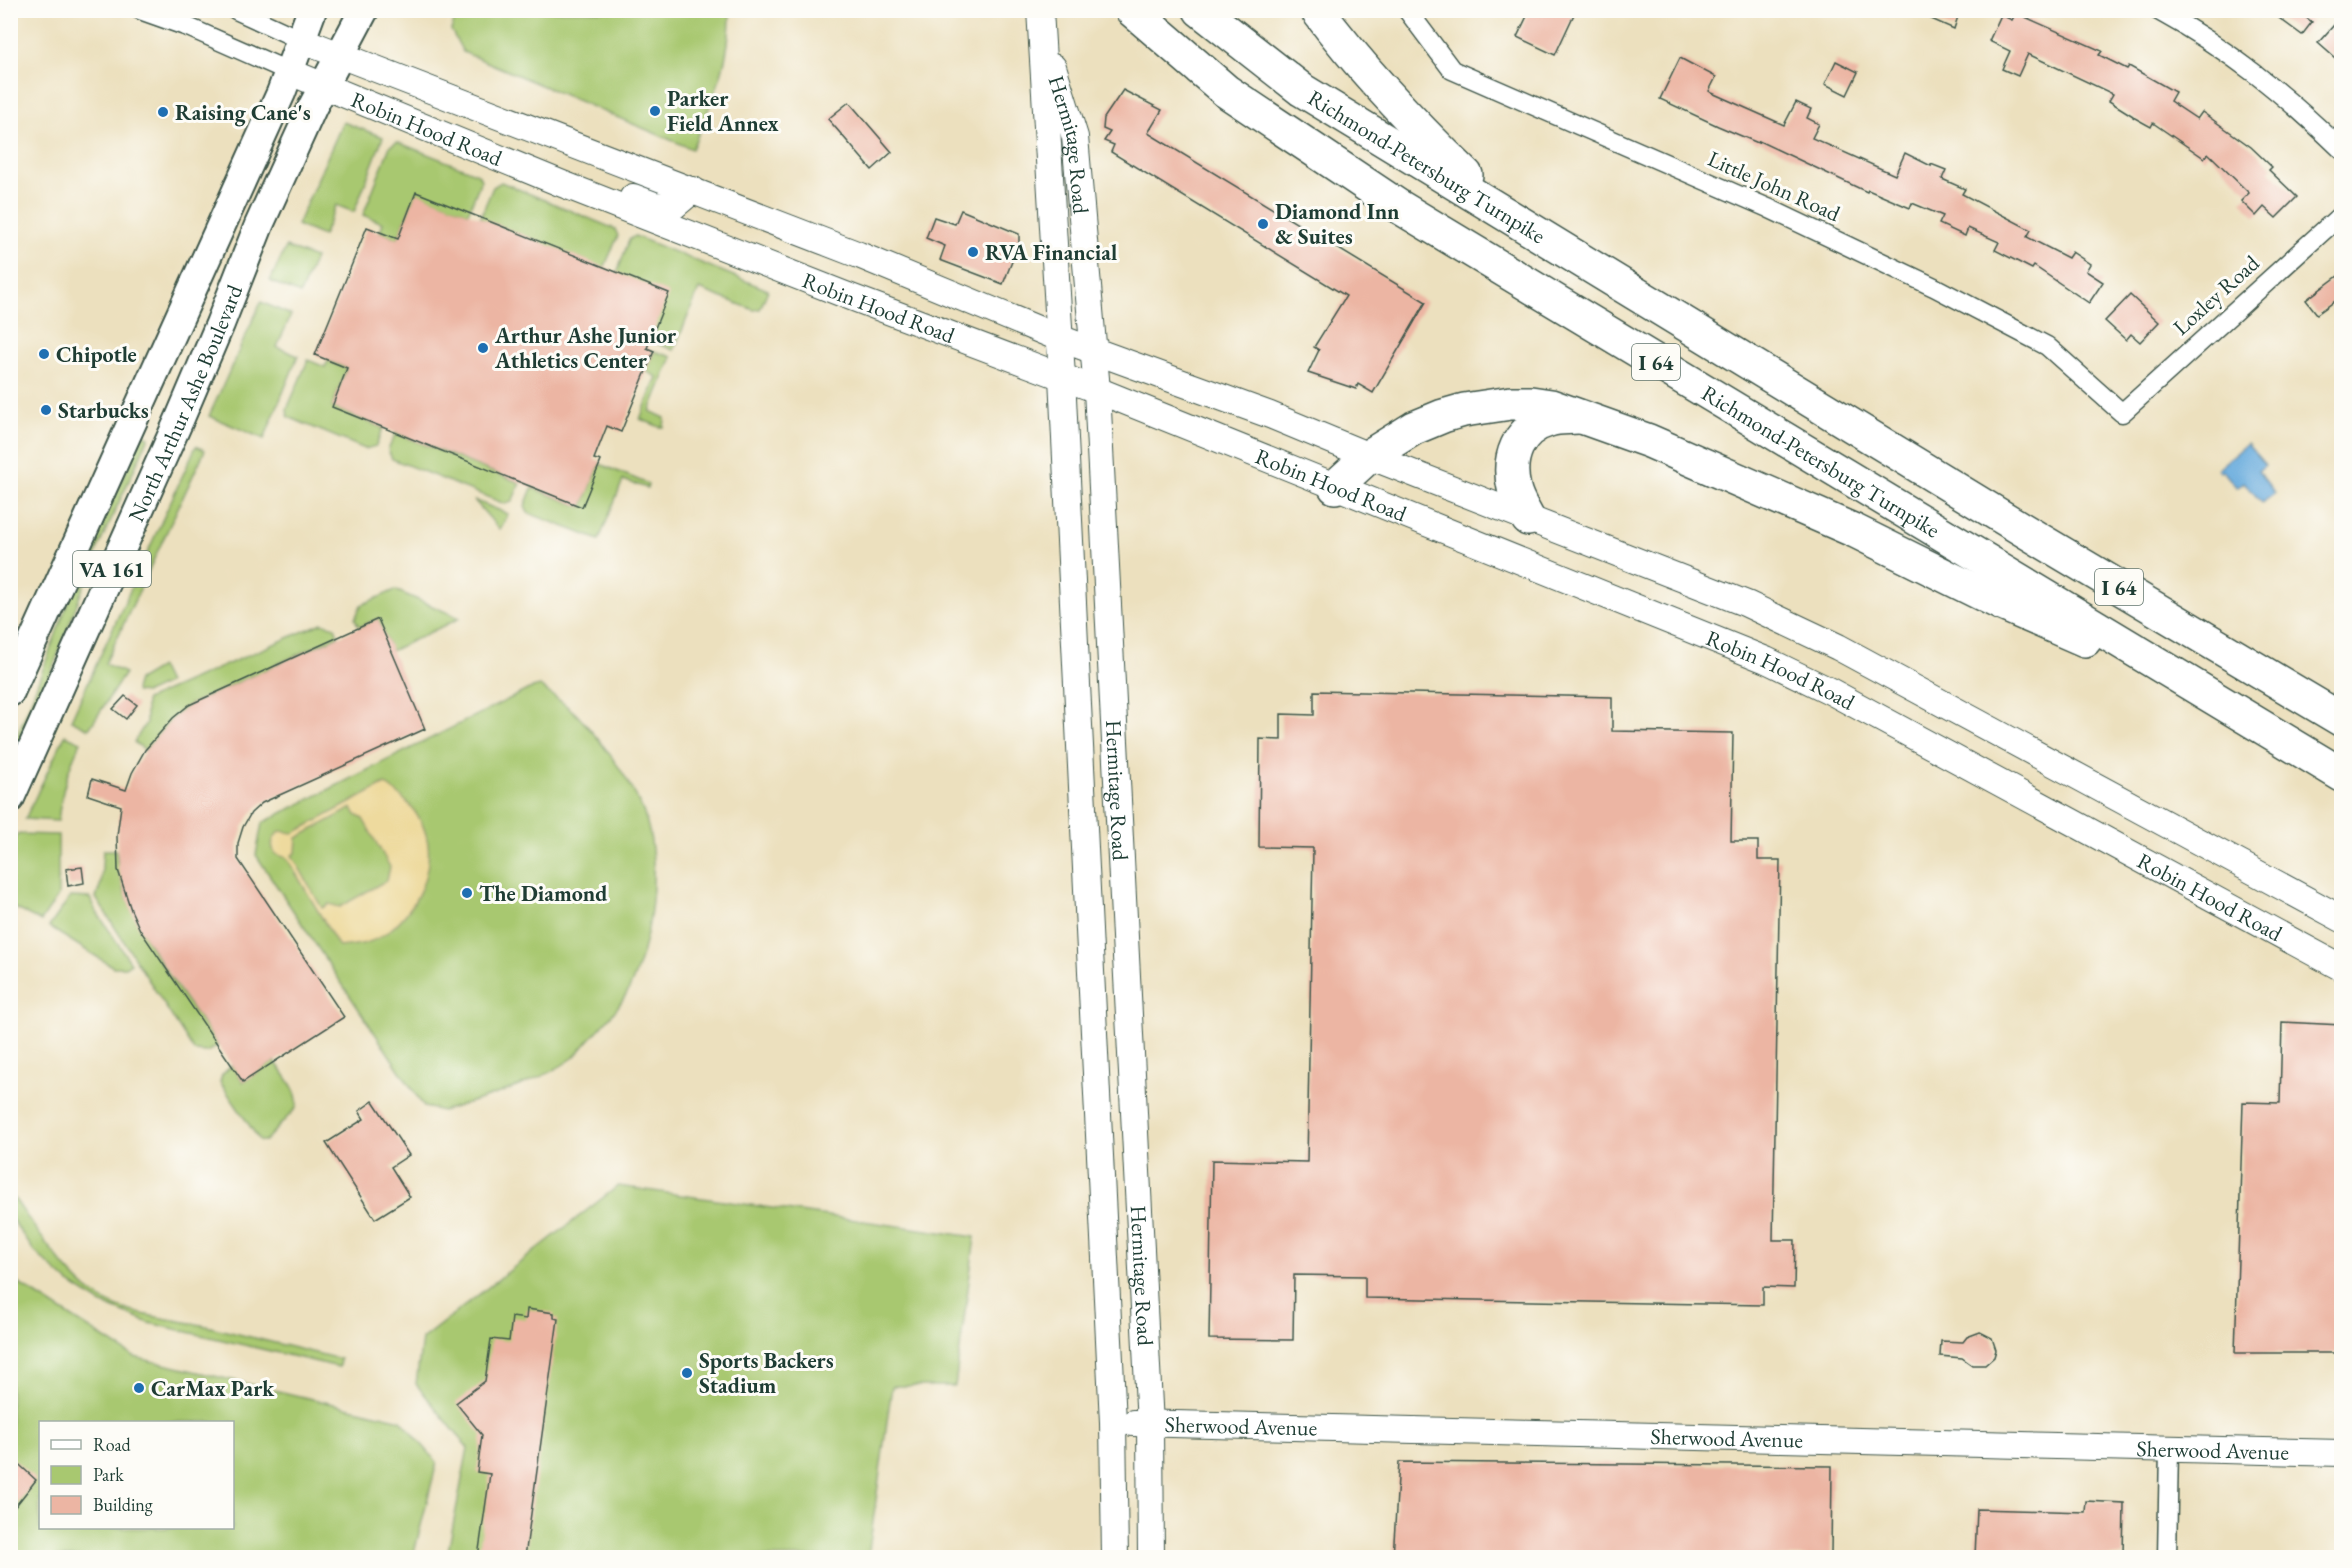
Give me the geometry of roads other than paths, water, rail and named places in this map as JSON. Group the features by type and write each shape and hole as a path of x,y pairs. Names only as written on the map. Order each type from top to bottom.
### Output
{"highway":[{"name":"Richmond-Petersburg Turnpike","path":"1132,10 1226,91 1398,206 2342,775"},
{"name":"Richmond-Petersburg Turnpike","path":"1200,10 1302,90 2020,528 2342,720"},
{"path":"1317,10 1352,56 1386,94 1513,220"},
{"path":"1335,487 1369,456 1414,428 1464,410 1510,403 1551,406 1649,441 1844,526 2000,603 2198,688"},
{"path":"1528,519 1514,490 1511,472 1517,443 1525,433 1543,422 1578,417"}],"main road":[{"name":"North Arthur Ashe Boulevard","path":"10,692 290,72 312,10"},
{"name":"North Arthur Ashe Boulevard","path":"10,798 180,418 259,225 323,86 364,10"},
{"name":"Hermitage Road","path":"1040,18 1062,377 1113,1422 1115,1557"},
{"name":"Hermitage Road","path":"1040,18 1075,137 1097,390 1150,1425 1151,1557"},
{"name":"Robin Hood Road","path":"301,40 859,255 1059,338 1270,415 1747,604 1838,647 2342,919"},
{"name":"Robin Hood Road","path":"290,72 560,183 1097,390 1766,660 1840,697 2342,968"},
{"path":"560,183 596,183 654,205 675,206 693,190"},
{"name":"Sherwood Avenue","path":"1113,1422 1150,1425 2342,1453"}],"street":[{"path":"140,10 188,27 290,72"},
{"path":"236,10 301,40"},
{"name":"Little John Road","path":"1407,10 1452,70 1768,208 1934,287 2047,346 2122,413"},
{"path":"2157,10 2201,34 2250,68 2299,109 2342,150"},
{"name":"Loxley Road","path":"2122,413 2342,214"},
{"path":"2167,1557 2169,1449"}],"water":[{"path":"2247,444 2265,465 2258,471 2275,493 2262,503 2244,482 2237,488 2223,471 2220,472 2217,469"}],"place":[{"name":"Parker Field Annex","path":"655,111"},
{"name":"Raising Cane's","path":"163,112"},
{"name":"Diamond Inn & Suites","path":"1263,224"},
{"name":"RVA Financial","path":"973,252"},
{"name":"Arthur Ashe Junior Athletics Center","path":"483,348"},
{"name":"Chipotle","path":"44,354"},
{"name":"Starbucks","path":"46,410"},
{"name":"The Diamond","path":"467,893"},
{"name":"Sports Backers Stadium","path":"687,1373"},
{"name":"CarMax Park","path":"139,1388"}]}
